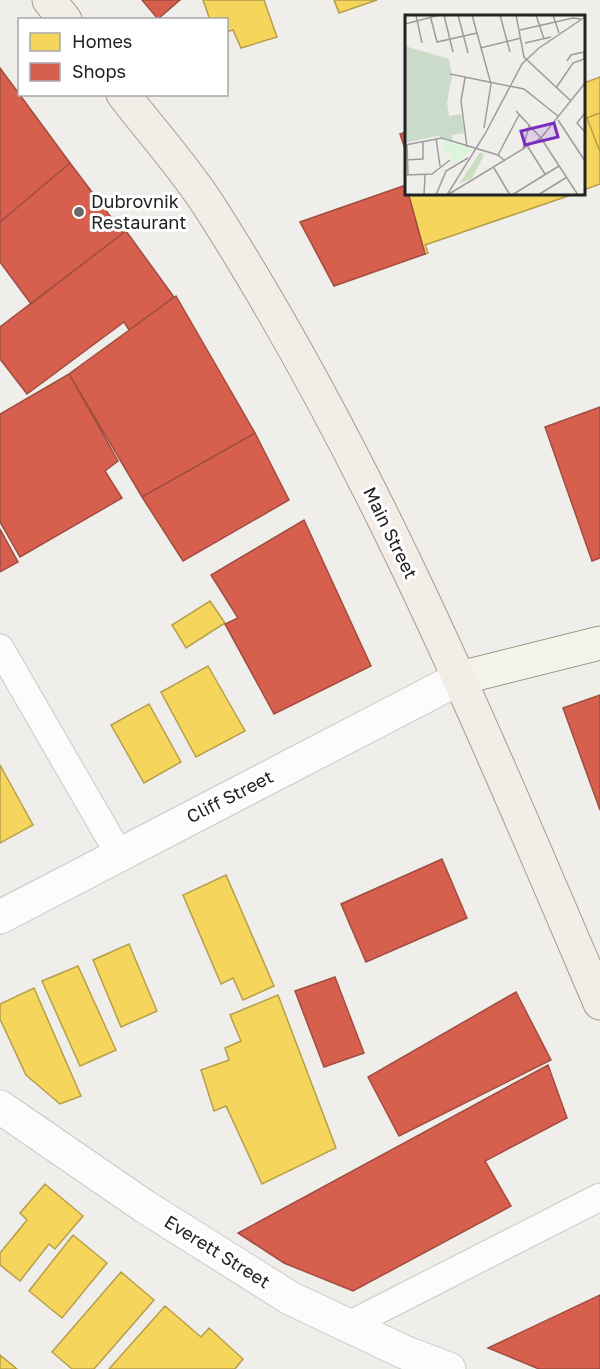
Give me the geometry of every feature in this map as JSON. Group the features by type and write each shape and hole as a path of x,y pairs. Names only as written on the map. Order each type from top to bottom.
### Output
{"main road":[{"path":"49,0 62,18"},
{"name":"Main Street","path":"125,96 210,207 301,359 385,520 460,678 600,1004"}],"street":[{"path":"460,678 600,643"},
{"name":"Cliff Street","path":"0,917 460,678"},
{"name":"Everett Street","path":"0,1107 164,1218 290,1298 449,1369"}],"lane":[{"path":"0,648 119,854"},
{"path":"349,1325 600,1197"}],"building: Homes":[{"path":"203,0 264,0 277,37 241,48 233,30 228,31 228,18 209,18"},
{"path":"334,0 377,0 339,13"},
{"path":"600,77 600,113 585,119 585,83"},
{"path":"600,113 600,152 587,118"},
{"path":"587,118 600,152 600,184 585,190 585,119"},
{"path":"408,195 571,195 425,245 428,253 425,254"},
{"path":"210,601 225,623 186,648 172,625"},
{"path":"208,666 245,731 196,757 161,692"},
{"path":"149,704 181,762 144,783 111,725"},
{"path":"0,765 33,825 0,843"},
{"path":"226,875 274,986 243,1000 233,978 221,984 183,895"},
{"path":"129,944 157,1011 121,1027 93,960"},
{"path":"78,966 116,1050 80,1066 42,981"},
{"path":"34,988 81,1096 60,1104 26,1075 0,1019 0,1004"},
{"path":"278,995 336,1148 262,1184 226,1106 214,1111 201,1070 229,1060 225,1048 241,1041 230,1015"},
{"path":"45,1184 83,1216 55,1249 49,1244 20,1281 0,1265 0,1253 27,1220 20,1213"},
{"path":"73,1235 107,1263 62,1318 29,1291"},
{"path":"121,1272 154,1300 94,1369 72,1369 52,1352"},
{"path":"165,1306 201,1337 209,1328 243,1359 235,1369 109,1369"},
{"path":"0,1355 17,1369 0,1369"}],"building: Shops":[{"path":"142,0 180,0 159,18"},
{"path":"0,68 18,92 18,96 21,96 70,163 0,222"},
{"path":"405,132 405,149 400,134"},
{"path":"70,163 123,233 31,304 0,262 0,222"},
{"path":"405,185 405,195 409,195 425,254 334,286 300,222"},
{"path":"126,231 174,297 129,330 124,322 27,394 0,359 0,327"},
{"path":"176,296 255,433 142,497 69,374"},
{"path":"69,374 118,461 105,471 122,498 20,557 0,522 0,414"},
{"path":"600,407 600,558 592,561 545,427"},
{"path":"255,433 289,500 183,561 142,497"},
{"path":"304,520 371,666 274,714 225,624 238,618 211,575"},
{"path":"0,529 18,562 0,572"},
{"path":"600,695 600,810 563,708"},
{"path":"442,859 467,918 366,962 341,904"},
{"path":"335,977 364,1053 324,1067 295,991"},
{"path":"516,992 551,1060 399,1136 368,1077"},
{"path":"548,1065 567,1118 485,1161 511,1206 353,1291 284,1263 238,1233"},
{"path":"600,1295 600,1369 539,1369 488,1348"}],"place":[{"name":"Dubrovnik Restaurant","path":"79,212"}]}
